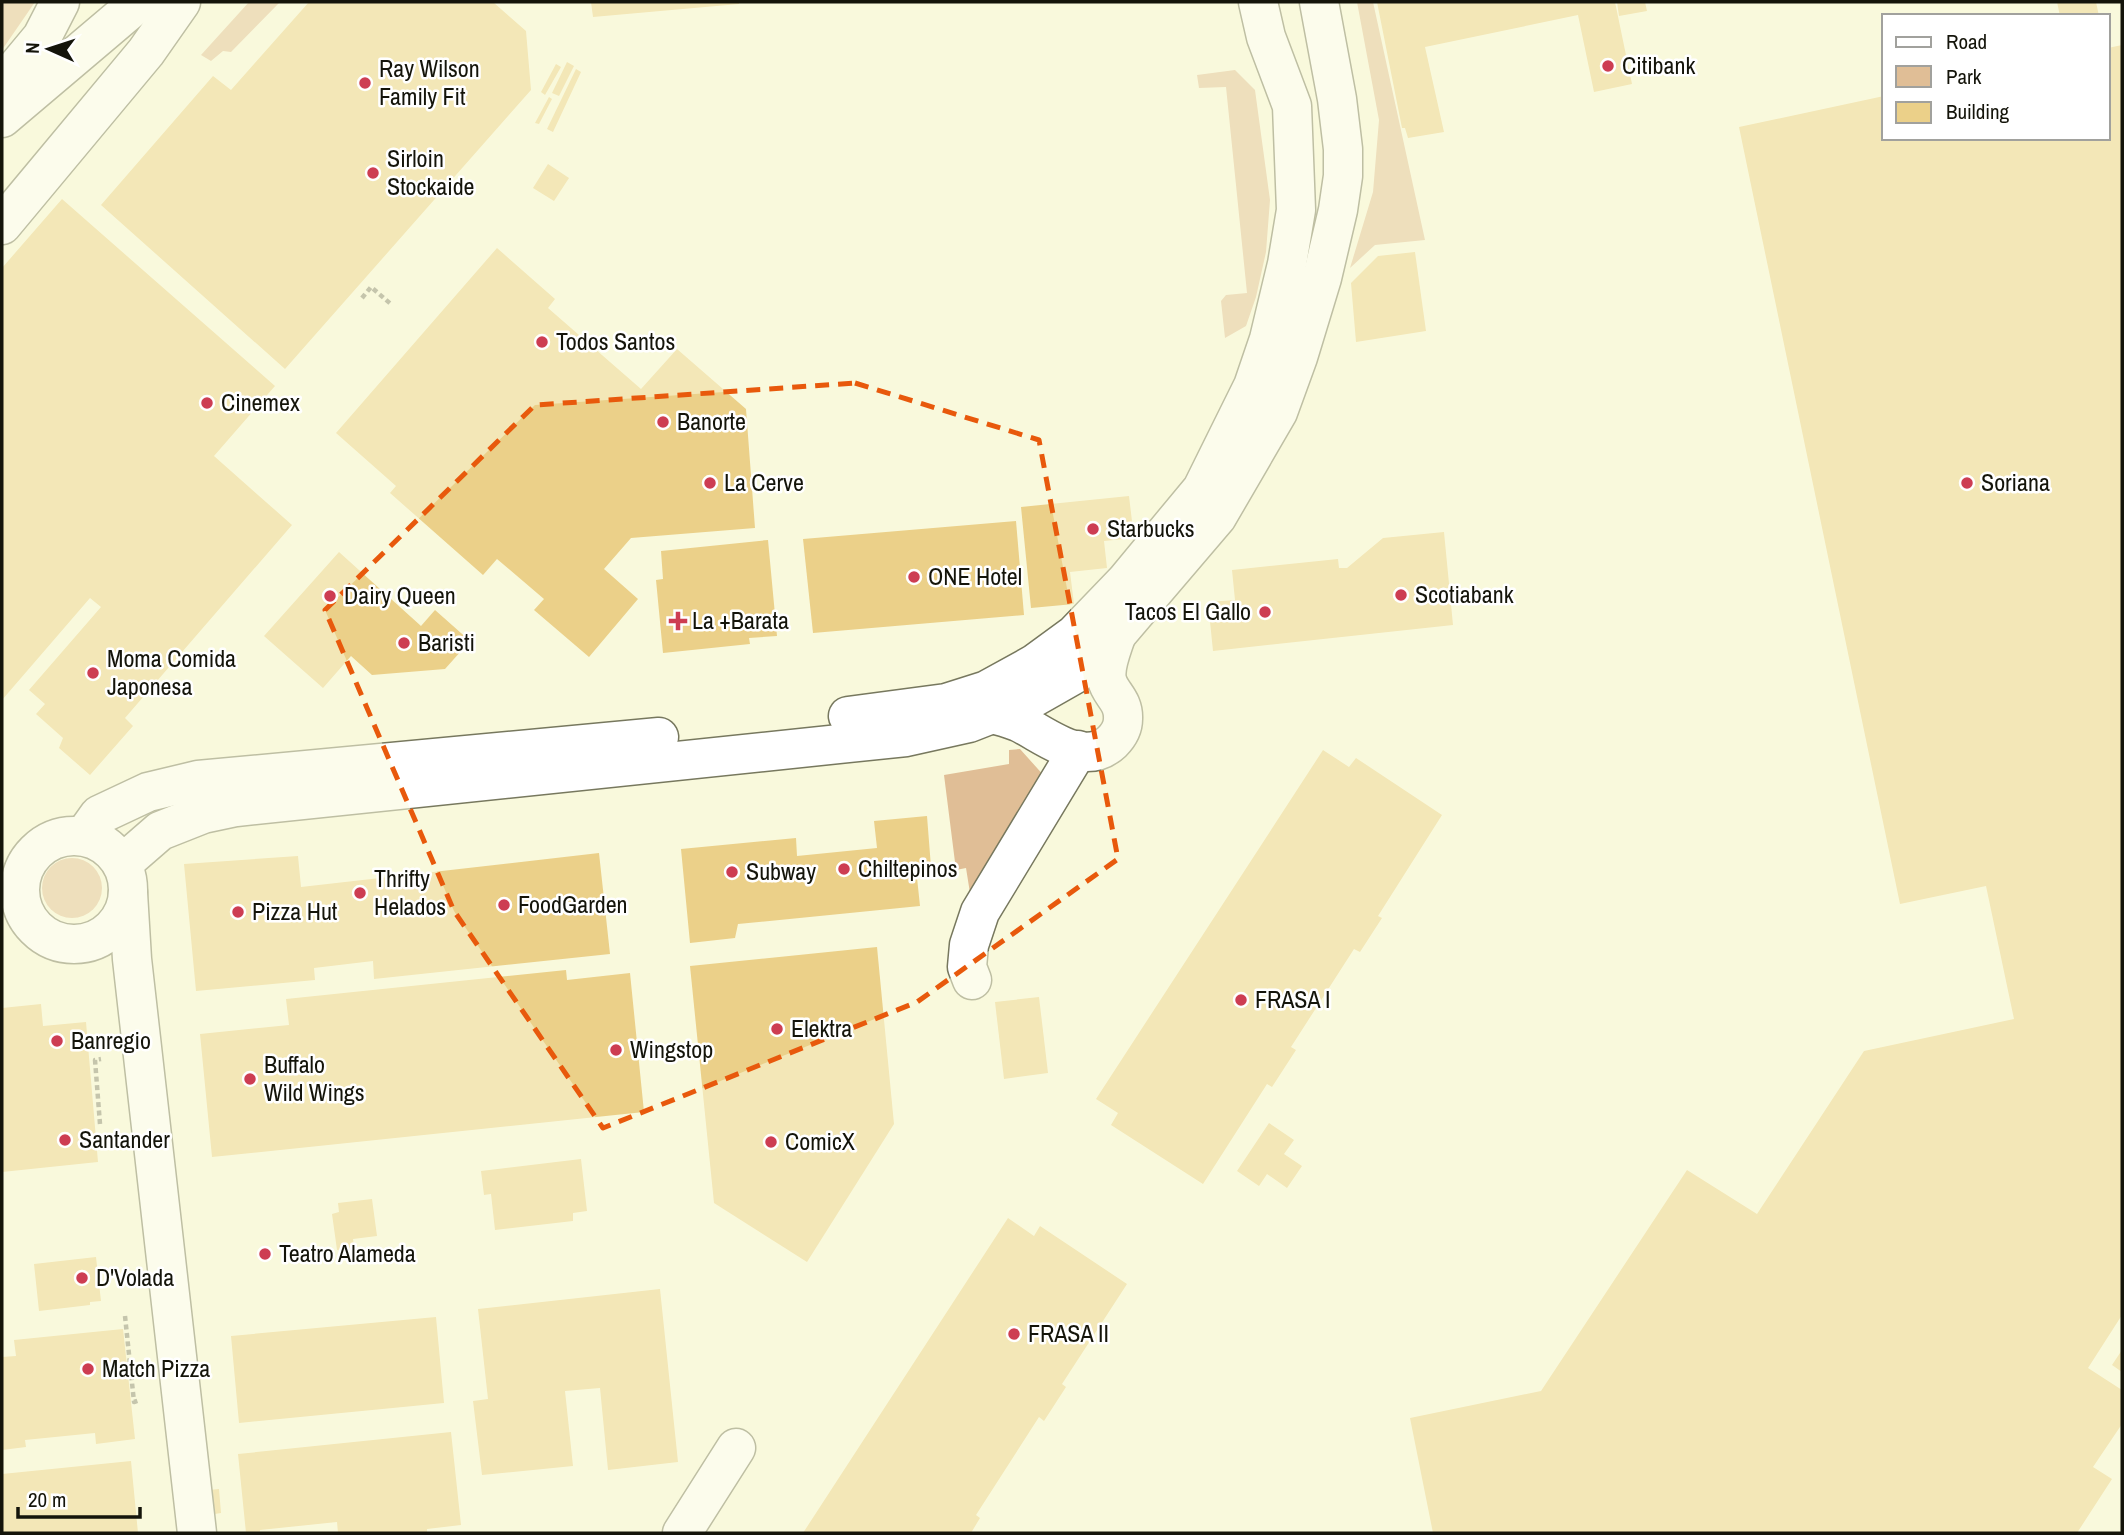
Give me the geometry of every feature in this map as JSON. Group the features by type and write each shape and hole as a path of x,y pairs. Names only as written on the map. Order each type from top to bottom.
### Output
{"main road":[{"path":"2,85 42,37 60,2"},
{"path":"2,118 139,2"},
{"path":"2,225 146,52 181,2"},
{"path":"1258,2 1266,37 1292,106"},
{"path":"84,836 99,815 148,792 198,780 617,741 868,714 946,703 987,690 1034,664 1075,634 1125,582 1202,489 1253,386 1269,339 1287,264 1296,210 1287,32 1281,2"},
{"path":"197,1533 125,878 112,851 99,841 84,836 70,835 57,839 44,845 33,855 20,884 21,899 14,920 36,928 58,941 83,944 99,938 113,927 123,914 125,878 160,831 203,814 236,807 906,737 969,723 1033,698 1077,673 1107,646 1217,517 1278,412 1298,357 1322,278 1338,211 1343,176 1337,99 1319,2"},
{"path":"2,146 96,39"},
{"path":"1295,161 1310,174 1325,176 1336,168 1343,149"},
{"path":"993,713 1019,722 1062,747 1090,749 1119,735 1124,720 1120,700 1107,682 1108,663 1117,633"},
{"path":"981,968 967,967 969,945 980,912 1090,749"},
{"path":"99,938 121,946 132,959"},
{"path":"682,1533 736,1448"}],"path":[{"path":"362,299 371,288 392,305"},
{"path":"100,1124 95,1060 101,1059"},
{"path":"125,1316 134,1402 140,1400"}],"highlighted area":[{"path":"855,383 1039,440 1118,859 917,1002 603,1128 454,911 325,610 535,405"}],"green space":[{"path":"2,2 35,2 2,50"},
{"path":"249,2 280,2 231,52 223,51 211,61 201,55"},
{"path":"1357,2 1373,2 1425,240 1375,245 1350,268 1373,192 1379,120"},
{"path":"1235,70 1255,90 1270,200 1266,252 1256,297 1246,326 1225,338 1221,301 1226,295 1247,293 1226,87 1199,88 1197,75"},
{"path":"1020,749 1046,778 970,893 966,868 956,870 944,775 1009,764 1009,750"},
{"path":"66,858 78,858 97,871 102,888 100,900 89,913 78,918 66,918 47,905 42,894 42,882 55,863"}],"building":[{"path":"309,2 493,2 526,31 531,90 285,369 101,205 213,76 231,90"},
{"path":"591,2 739,2 739,4 593,17"},
{"name":"Citibank","path":"1377,2 1615,2 1632,84 1594,92 1578,15 1425,47 1444,132 1408,138 1405,128 1402,128"},
{"path":"1617,2 1645,2 1647,11 1619,16"},
{"path":"2057,2 2096,2 2099,14 2060,14"},
{"path":"2122,45 2122,1315 2088,1368 2122,1390 2122,1424 2093,1467 2112,1479 2077,1533 1433,1533 1410,1418 1541,1391 1687,1170 1757,1214 1864,1051 2014,1019 1986,886 1900,904 1739,127 1882,96 1882,140 2110,140 2110,48"},
{"path":"567,62 574,66 559,96 552,93"},
{"path":"556,64 561,67 545,95 541,92"},
{"path":"576,69 581,72 553,132 547,129"},
{"path":"549,97 552,99 539,124 535,123"},
{"path":"548,164 569,178 554,201 533,188"},
{"path":"62,199 275,386 214,456 292,525 125,718 133,726 90,775 59,748 63,738 36,714 45,704 29,690 101,607 90,598 2,700 2,268"},
{"path":"497,248 555,299 548,308 641,389 677,349 746,409 755,528 631,538 604,569 638,599 589,657 534,610 544,599 497,559 483,575 390,493 396,486 336,433"},
{"path":"1415,252 1426,331 1356,342 1351,283 1378,256"},
{"path":"1129,496 1134,538 1104,541 1107,568 1070,572 1074,604 1031,608 1021,507"},
{"name":"ONE Hotel","path":"1016,521 1024,615 813,633 803,539"},
{"path":"1444,532 1453,625 1213,651 1208,602 1235,600 1232,570 1338,559 1339,568 1347,568 1383,538"},
{"path":"768,540 777,636 749,638 750,644 663,653 656,580 663,579 661,551"},
{"path":"339,552 421,626 435,610 470,641 445,669 372,675 351,656 323,688 264,636"},
{"name":"FRASA I","path":"1323,750 1349,767 1356,758 1442,815 1378,916 1382,918 1360,952 1354,949 1291,1047 1296,1050 1272,1087 1267,1084 1203,1184 1111,1125 1118,1113 1096,1099"},
{"path":"927,816 931,867 916,868 920,906 738,924 735,938 690,943 681,849 796,838 797,856 877,848 874,821"},
{"path":"599,853 610,954 374,979 373,961 314,968 315,980 196,991 184,864 298,856 301,887"},
{"path":"877,947 894,1124 807,1262 714,1203 690,966"},
{"path":"566,970 567,980 630,973 644,1112 212,1157 200,1034 289,1025 286,999"},
{"path":"1039,997 1048,1073 1004,1079 995,1002"},
{"path":"41,1004 43,1026 86,1022 98,1162 2,1172 2,1008"},
{"path":"1269,1123 1294,1140 1284,1154 1302,1166 1287,1188 1267,1174 1259,1186 1237,1171"},
{"path":"581,1159 587,1211 573,1213 573,1221 495,1230 491,1194 484,1195 481,1171"},
{"path":"372,1199 377,1236 353,1239 354,1248 337,1250 332,1214 339,1212 338,1203"},
{"name":"FRASA II","path":"1008,1218 1034,1236 1040,1226 1127,1284 1062,1384 1066,1387 1044,1421 1039,1417 976,1515 980,1518 971,1533 803,1533"},
{"path":"96,1257 101,1301 90,1302 90,1305 39,1311 34,1264"},
{"path":"660,1289 678,1462 608,1470 600,1388 565,1391 573,1466 482,1475 473,1401 488,1399 478,1309"},
{"path":"436,1317 444,1403 239,1423 231,1336"},
{"path":"123,1329 135,1439 96,1444 95,1433 25,1440 26,1447 2,1450 2,1357 16,1356 14,1340"},
{"path":"2122,1350 2122,1372 2112,1365"},
{"path":"451,1432 461,1525 427,1529 427,1533 338,1533 337,1522 246,1533 238,1454"},
{"path":"131,1461 138,1533 2,1533 2,1474"},
{"path":"219,1489 221,1513 202,1516 200,1491"}],"place":[{"name":"Citibank","path":"1608,66"},
{"name":"Ray Wilson Family Fit","path":"365,83"},
{"name":"Sirloin Stockaide","path":"373,173"},
{"name":"Todos Santos","path":"542,342"},
{"name":"Cinemex","path":"207,403"},
{"name":"Banorte","path":"663,422"},
{"name":"La Cerve","path":"710,483"},
{"name":"Soriana","path":"1967,483"},
{"name":"Starbucks","path":"1093,529"},
{"name":"ONE Hotel","path":"914,577"},
{"name":"Scotiabank","path":"1401,595"},
{"name":"Dairy Queen","path":"330,596"},
{"name":"Tacos El Gallo","path":"1265,612"},
{"name":"La +Barata","path":"678,621"},
{"name":"Baristi","path":"404,643"},
{"name":"Moma Comida Japonesa","path":"93,673"},
{"name":"Chiltepinos","path":"844,869"},
{"name":"Subway","path":"732,872"},
{"name":"Thrifty Helados","path":"360,893"},
{"name":"FoodGarden","path":"504,905"},
{"name":"Pizza Hut","path":"238,912"},
{"name":"FRASA I","path":"1241,1000"},
{"name":"Elektra","path":"777,1029"},
{"name":"Banregio","path":"57,1041"},
{"name":"Wingstop","path":"616,1050"},
{"name":"Buffalo Wild Wings","path":"250,1079"},
{"name":"Santander","path":"65,1140"},
{"name":"ComicX","path":"771,1142"},
{"name":"Teatro Alameda","path":"265,1254"},
{"name":"D'Volada","path":"82,1278"},
{"name":"FRASA II","path":"1014,1334"},
{"name":"Match Pizza","path":"88,1369"}]}
